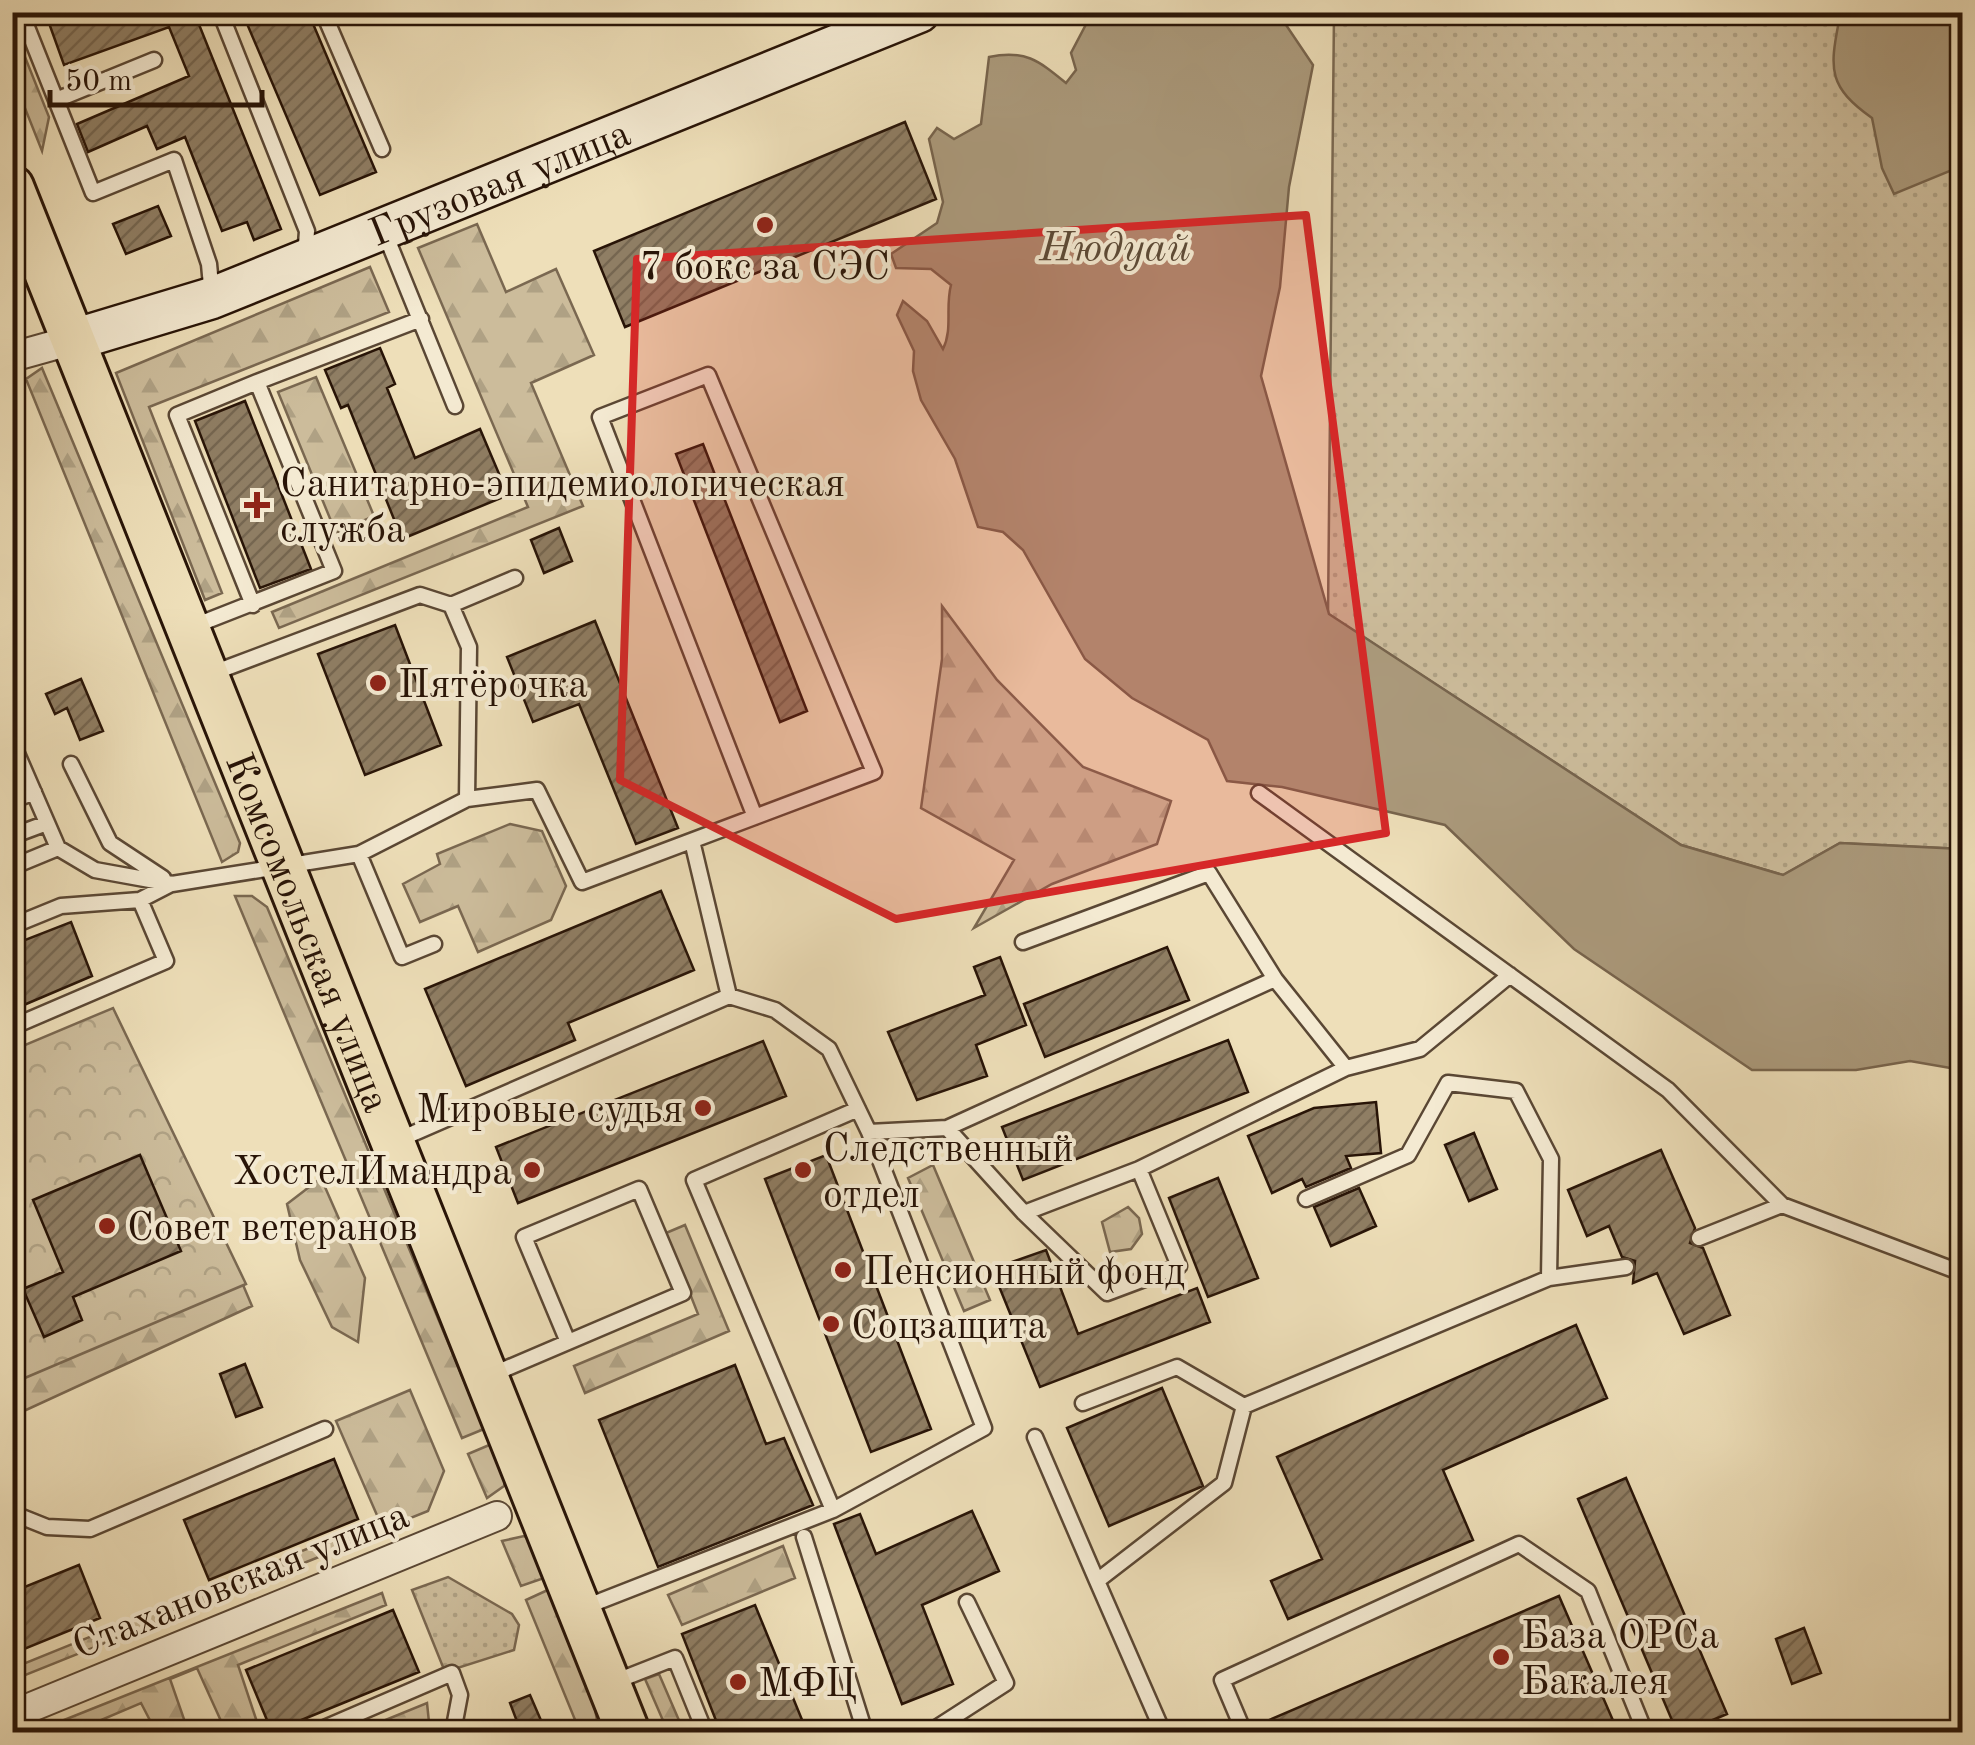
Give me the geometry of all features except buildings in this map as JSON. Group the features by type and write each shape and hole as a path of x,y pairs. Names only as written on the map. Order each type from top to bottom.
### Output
{"main road":[{"name":"Грузовая улица","path":"73,340 212,298 919,12"},
{"name":"Комсомольская улица","path":"12,187 486,1377 516,1508 580,1610 628,1732"}],"street":[{"path":"12,357 73,340"},
{"name":"Стахановская улица","path":"12,1715 516,1508"}],"lane":[{"path":"21,12 93,193 174,160 209,264 212,298"},
{"path":"220,12 307,231 305,258"},
{"path":"323,12 382,148"},
{"path":"56,100 154,60"},
{"path":"382,226 455,406"},
{"path":"253,605 177,415 420,320"},
{"path":"12,926 61,906 140,900 172,884 359,854 467,799 537,790 582,882 692,841 874,772 708,375 600,417 755,817"},
{"path":"188,628 334,571 258,382"},
{"path":"207,675 420,595 451,605 514,578"},
{"path":"451,605 469,647 467,799"},
{"path":"12,742 18,768 34,792 58,848 95,870 172,884"},
{"path":"71,764 110,842 172,884"},
{"path":"12,801 34,792"},
{"path":"1258,793 1668,1090 1782,1205 1962,1272"},
{"path":"12,836 47,823"},
{"path":"692,841 730,996"},
{"path":"12,867 58,848"},
{"path":"359,854 402,957 434,944"},
{"path":"1023,942 1208,874 1274,980 1346,1068"},
{"path":"12,1027 166,961 140,900"},
{"path":"1024,1214 1139,1169 1346,1068 1420,1048 1510,976"},
{"path":"869,1132 947,1128 1274,980"},
{"path":"393,1142 730,996 776,1010 828,1049 869,1132 984,1428 833,1510 580,1610"},
{"path":"1306,1199 1408,1155 1448,1084 1516,1090 1551,1159 1548,1278"},
{"path":"833,1510 694,1180 858,1109"},
{"path":"947,1128 1024,1214 1107,1293 1179,1266 1139,1169"},
{"path":"486,1377 683,1293 640,1189 524,1237 568,1342"},
{"path":"1699,1238 1782,1205"},
{"path":"1244,1406 1548,1278 1626,1267"},
{"path":"1082,1403 1177,1368 1244,1406"},
{"path":"1097,1581 1224,1483 1244,1406"},
{"path":"12,1513 48,1526 90,1530 326,1429"},
{"path":"1036,1437 1163,1732"},
{"path":"804,1537 866,1732"},
{"path":"1244,1732 1222,1680 1519,1544 1588,1591 1645,1732"},
{"path":"930,1732 1006,1682 966,1602"},
{"path":"609,1684 675,1658 705,1732"},
{"path":"315,1732 452,1674 460,1695 457,1729"}],"highlighted area":[{"path":"1306,215 1386,833 896,919 620,780 637,259"}],"green space":[{"path":"1334,13 1962,13 1962,849 1840,843 1783,875 1681,845 1328,614"},
{"path":"13,27 49,117 42,151 13,78"},
{"path":"477,224 506,292 556,269 594,355 531,383 583,506 279,628 272,612 528,507 418,248"},
{"path":"370,267 389,312 149,407 222,593 205,600 116,373"},
{"path":"42,368 240,843 238,852 222,862 26,379"},
{"path":"316,377 374,516 336,533 278,392"},
{"path":"942,606 997,680 1083,767 1171,801 1157,844 1052,884 974,928 1014,860 921,808 942,659"},
{"path":"510,824 542,831 566,886 551,920 478,952 458,906 420,922 403,884 440,864 437,854"},
{"path":"235,896 252,896 267,907 484,1429 462,1438"},
{"path":"113,1008 246,1284 13,1383 13,1050"},
{"path":"933,1165 990,1300 964,1311 908,1178"},
{"path":"321,1178 365,1278 358,1342 332,1327 300,1260 287,1204"},
{"path":"1128,1207 1139,1218 1142,1234 1131,1249 1110,1252 1102,1222"},
{"path":"685,1225 729,1331 585,1393 574,1366 698,1314 666,1233"},
{"path":"235,1266 252,1306 13,1416 12,1361"},
{"path":"410,1390 444,1471 428,1511 383,1529 336,1421"},
{"path":"494,1443 506,1474 504,1486 487,1498 468,1454"},
{"path":"356,1529 361,1540 13,1680 13,1668"},
{"path":"524,1536 532,1541 547,1577 521,1586 502,1541"},
{"path":"783,1546 795,1578 682,1625 668,1595"},
{"path":"448,1577 512,1614 519,1625 514,1650 445,1672 412,1590"},
{"path":"552,1588 590,1680 599,1732 580,1732 526,1600"},
{"path":"382,1593 386,1605 238,1665 258,1725 245,1732 226,1732 197,1668 170,1679 185,1722 183,1732 156,1732 141,1703 73,1732 34,1732"},
{"path":"659,1674 684,1732 668,1732 645,1679"},
{"path":"427,1703 430,1732 356,1732"}],"water":[{"name":"Нюдуай","path":"1092,13 1278,13 1313,65 1289,187 1280,287 1261,376 1329,614 1681,845 1783,875 1840,843 1962,849 1962,1070 1910,1061 1856,1070 1752,1070 1574,949 1445,825 1282,787 1227,781 1208,740 1132,698 1085,659 1023,550 1003,532 978,527 955,459 921,400 913,371 914,351 897,315 903,301 927,321 943,349 948,334 951,285 931,269 896,268 891,254 937,223 943,202 929,139 937,128 954,139 981,124 989,57 1012,55 1031,59 1066,83 1076,70 1071,53"},
{"path":"1863,13 1962,13 1962,166 1894,194 1882,168 1872,118 1847,97 1836,77 1834,53 1839,21"}],"place":[{"name":"7 бокс за СЭС","path":"765,225"},
{"name":"Санитарно-эпидемиологическая служба","path":"257,505"},
{"name":"Пятёрочка","path":"378,683"},
{"name":"Мировые судья","path":"703,1108"},
{"name":"ХостелИмандра","path":"532,1170"},
{"name":"Следственный отдел","path":"803,1170"},
{"name":"Совет ветеранов","path":"107,1226"},
{"name":"Пенсионный фонд","path":"843,1270"},
{"name":"Соцзащита","path":"831,1324"},
{"name":"База ОРСа Бакалея","path":"1501,1657"},
{"name":"МФЦ","path":"738,1682"}]}
